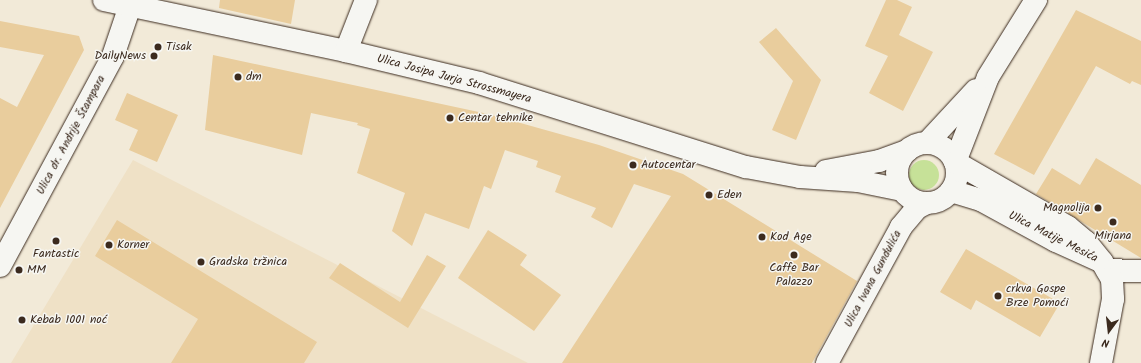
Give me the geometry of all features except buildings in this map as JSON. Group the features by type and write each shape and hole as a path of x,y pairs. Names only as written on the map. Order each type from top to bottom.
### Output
{"main road":[{"name":"Ulica Josipa Jurja Strossmayera","path":"104,0 131,3 346,51 478,83 746,166 800,177 858,181 902,190"},
{"path":"346,51 366,0"},
{"path":"907,151 897,170 902,190 909,197 927,203 936,202 951,191 956,182 955,162 988,77 1036,0"},
{"name":"Ulica dr. Andrije Štampara","path":"0,266 113,56 131,3"},
{"path":"927,143 988,77"},
{"path":"800,177 879,161 907,151 913,146 927,143 944,148 955,162"},
{"name":"Ulica Matije Mesića","path":"955,162 1068,227 1086,242 1105,266"},
{"name":"Ulica Matije Mesića","path":"951,191 981,200 1056,242 1105,266 1141,271"},
{"name":"Ulica Ivana Gundulića","path":"827,363 901,227 917,208 927,203"},
{"path":"1101,363 1114,299 1112,279 1105,266"}],"shaded area":[{"name":"Gradska tržnica","path":"133,160 528,363 11,363"}],"green space":[{"path":"924,160 935,164 939,175 935,186 924,190 913,186 909,175 913,164"}],"place":[{"name":"Tisak","path":"158,47"},
{"name":"DailyNews","path":"154,56"},
{"name":"dm","path":"238,77"},
{"name":"Centar tehnike","path":"450,118"},
{"name":"Autocentar","path":"633,165"},
{"name":"Eden","path":"709,195"},
{"name":"Magnolija","path":"1098,208"},
{"name":"Mirjana","path":"1113,222"},
{"name":"Kod Age","path":"762,237"},
{"name":"Fantastic","path":"56,241"},
{"name":"Korner","path":"109,245"},
{"name":"Caffe Bar Palazzo","path":"794,255"},
{"name":"Gradska tržnica","path":"201,262"},
{"name":"MM","path":"19,270"},
{"name":"crkva Gospe Brze Pomoći","path":"998,296"},
{"name":"Kebab 1001 noć","path":"22,320"}]}
